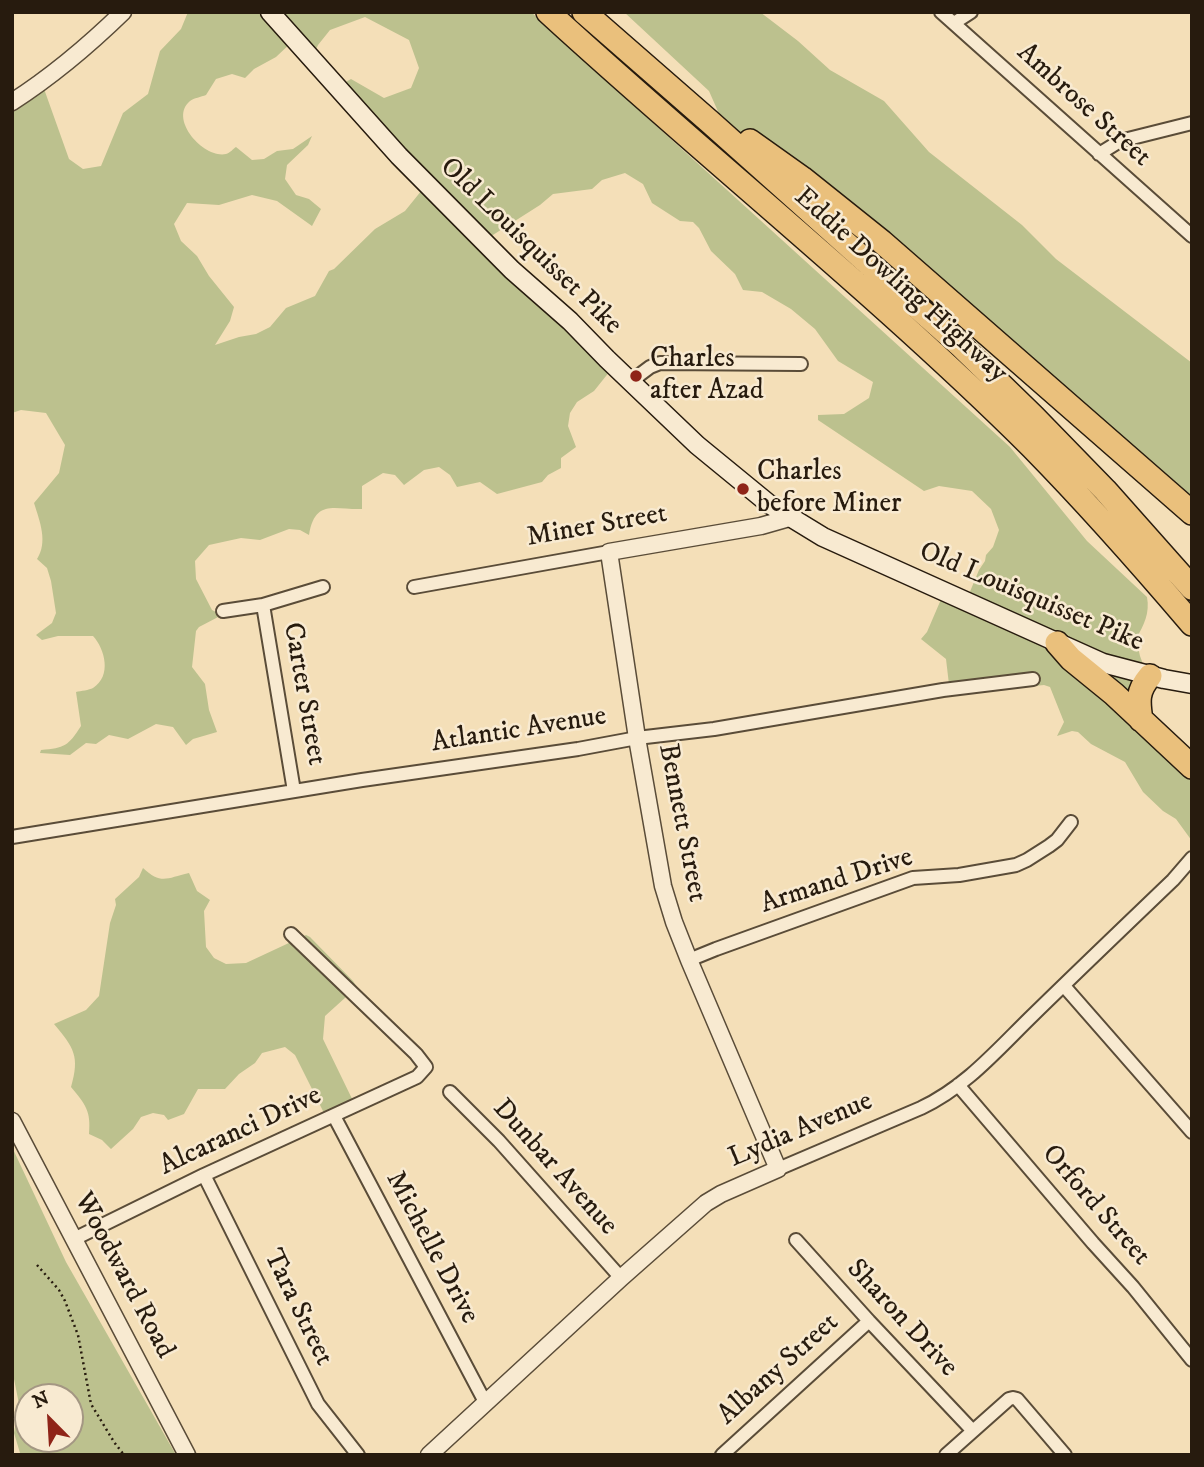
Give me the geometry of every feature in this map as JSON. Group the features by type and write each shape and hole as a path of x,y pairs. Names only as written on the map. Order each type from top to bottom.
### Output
{"highway":[{"name":"Eddie Dowling Highway","path":"548,12 953,373 1073,489 1192,624"},
{"name":"Eddie Dowling Highway","path":"583,12 962,347 1105,489 1192,588"},
{"path":"605,32 695,96 741,135 787,167 882,242 1192,513"},
{"path":"1057,643 1071,659 1114,694 1192,767"},
{"path":"1141,720 1141,687 1150,676"}],"main road":[{"name":"Old Louisquisset Pike","path":"270,12 436,194 512,270 570,321 697,445 789,518 823,537 1103,663 1192,684"}],"street":[{"path":"12,102 46,81 123,12"},
{"name":"Ambrose Street","path":"941,12 1192,236"},
{"path":"954,23 971,12"},
{"path":"1100,154 1120,141 1192,123"},
{"path":"630,382 660,363 801,364"},
{"name":"Miner Street","path":"414,587 761,526 789,518"},
{"name":"Bennett Street","path":"609,552 636,738 663,886 689,960 778,1169"},
{"path":"223,611 263,605 323,587"},
{"name":"Carter Street","path":"263,605 294,791"},
{"name":"Atlantic Avenue","path":"12,836 636,738 714,729 889,699 1033,679"},
{"name":"Armand Drive","path":"689,960 913,878 959,875 1016,865 1057,840 1071,821"},
{"name":"Lydia Avenue","path":"429,1455 705,1203 921,1108 958,1086 1173,880 1192,858"},
{"name":"Alcaranci Drive","path":"74,1239 204,1175 417,1077 426,1068 416,1054 291,933"},
{"path":"1064,986 1192,1132"},
{"name":"Orford Street","path":"958,1086 1192,1360"},
{"name":"Dunbar Avenue","path":"450,1092 499,1141 621,1278"},
{"name":"Michelle Drive","path":"334,1116 485,1402"},
{"name":"Woodward Road","path":"12,1121 187,1455"},
{"name":"Tara Street","path":"204,1175 318,1405 358,1455"},
{"name":"Sharon Drive","path":"796,1240 972,1430"},
{"name":"Albany Street","path":"722,1455 869,1321"},
{"path":"946,1455 972,1430 1013,1398 1017,1399 1065,1455"}],"path":[{"path":"37,1265 60,1290 78,1335 91,1404 124,1455"}],"green space":[{"path":"188,12 531,12 1010,447 1087,541 1147,597 1146,619 1136,639 1148,678 1147,683 1129,690 1139,716 1192,764 1192,841 1176,819 1143,792 1125,762 1091,744 1078,732 1072,731 1057,736 1064,722 1050,687 1044,685 950,693 946,659 921,639 927,632 942,597 964,606 999,530 991,509 972,491 939,486 924,491 818,420 818,415 844,414 869,398 873,382 838,361 815,329 791,309 762,292 743,290 735,274 711,251 693,222 680,221 652,203 643,184 625,173 602,180 592,189 553,194 485,240 614,366 594,391 577,402 570,413 568,426 576,447 561,458 561,468 542,482 497,494 480,482 457,487 450,475 439,467 424,470 404,485 395,475 383,473 362,486 362,509 328,508 321,511 312,523 309,535 300,530 289,529 260,540 241,538 209,545 195,561 196,579 212,610 222,615 196,631 192,667 205,684 209,710 217,732 193,739 186,745 173,727 156,724 128,739 109,735 96,744 86,743 70,755 40,753 41,750 65,745 77,733 81,726 76,692 91,689 99,683 105,670 105,662 101,648 93,636 58,636 42,640 36,635 52,623 56,613 47,568 37,559 42,539 34,503 59,473 65,445 46,413 21,410 12,413 12,106 43,86 69,159 83,169 101,166 123,113 148,94 160,51 181,29","holes":["365,17 409,40 419,68 411,88 384,98 351,79 337,87 426,185 405,211 375,229 329,271 315,296 286,308 270,327 256,334 215,345 230,321 234,307 197,256 181,241 174,224 187,203 219,205 252,195 277,201 312,226 321,209 309,199 296,195 285,179 287,165 308,145 312,136 293,149 277,151 264,159 252,160 236,147 227,153 217,154 199,144 192,136 183,118 184,109 190,101 206,95 216,79 232,74 245,78 254,69 276,57 293,41 312,58 330,30"]},
{"path":"624,12 760,12 830,70 884,101 929,152 1022,225 1056,259 1192,363 1192,513 720,116 709,91"},
{"path":"143,868 160,878 189,873 197,891 210,900 204,911 206,947 214,958 226,964 246,963 306,935 353,981 357,987 325,1016 323,1039 356,1107 328,1121 295,1055 285,1047 262,1053 255,1063 239,1074 225,1089 198,1089 184,1114 168,1120 164,1115 153,1113 141,1117 133,1129 111,1149 102,1140 89,1134 86,1109 71,1087 75,1060 71,1046 54,1024 86,1010 99,996 115,899 139,877"},
{"path":"12,1147 66,1262 176,1455 21,1455 84,1453 84,1383 15,1383 12,1369"}],"place":[{"name":"Charles after Azad","path":"636,376"},
{"name":"Charles before Miner","path":"743,489"}]}
